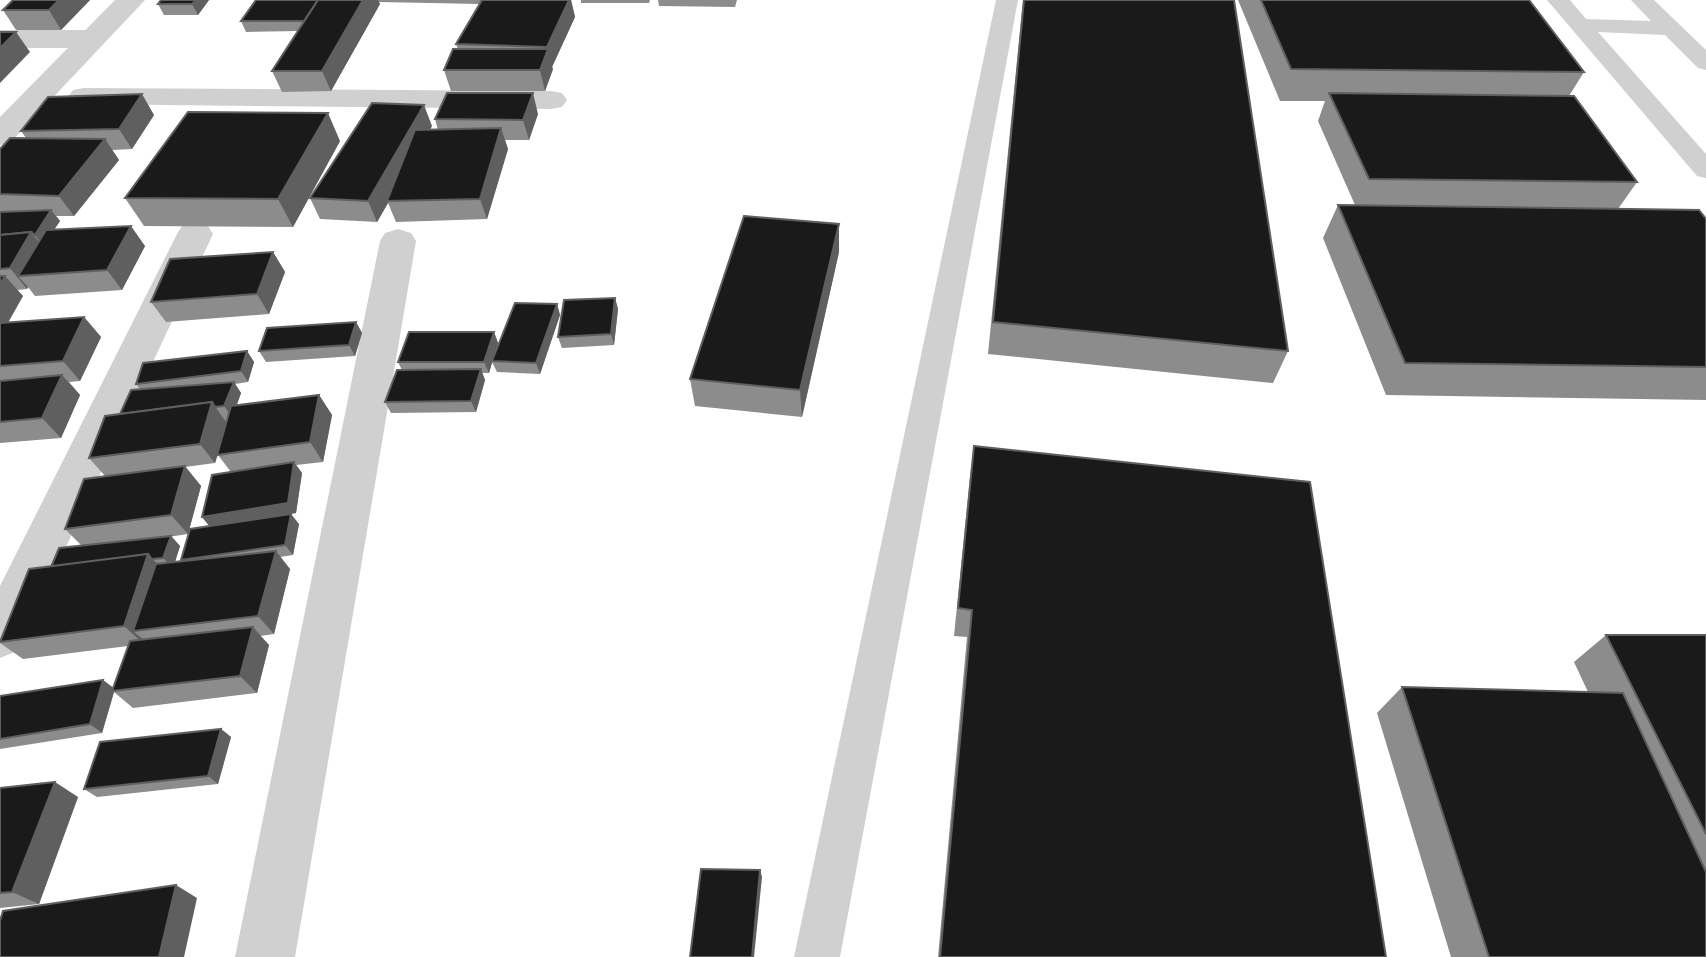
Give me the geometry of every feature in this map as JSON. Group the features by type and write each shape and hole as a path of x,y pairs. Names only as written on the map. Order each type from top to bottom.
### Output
{"street":[{"path":"0,135 131,0"},
{"path":"0,39 91,39"},
{"path":"37,97 551,100"},
{"path":"0,636 195,234"},
{"path":"265,957 398,241"}],"lane":[{"path":"817,957 1007,0"},
{"path":"1558,0 1706,170"},
{"path":"1642,0 1706,63"},
{"path":"1580,25 1672,29"}],"building":[{"path":"13,0 59,0 49,10 3,10"},
{"path":"161,0 196,0 192,4 158,4"},
{"path":"256,0 318,0 304,21 241,21"},
{"path":"318,0 363,0 322,71 272,71"},
{"path":"482,0 569,0 547,47 456,44"},
{"path":"1024,0 1234,0 1288,351 993,322"},
{"path":"1261,0 1529,0 1584,72 1291,69"},
{"path":"0,32 16,32 0,48"},
{"path":"453,49 548,49 540,70 444,70"},
{"path":"447,93 533,93 523,120 435,119"},
{"path":"1329,93 1574,96 1637,182 1369,179"},
{"path":"142,94 119,129 21,131 48,97"},
{"path":"372,103 424,105 368,201 310,198"},
{"path":"188,112 328,113 278,199 125,198"},
{"path":"501,128 480,199 387,201 415,130"},
{"path":"10,138 105,139 59,196 0,194 0,149"},
{"path":"1338,205 1699,210 1706,219 1706,367 1405,363"},
{"path":"51,210 35,235 31,232 0,235 0,212"},
{"path":"744,216 839,224 800,390 690,379"},
{"path":"131,226 107,270 18,276 46,230"},
{"path":"31,232 10,268 0,269 0,235"},
{"path":"273,252 257,294 151,302 170,259"},
{"path":"615,298 611,334 558,337 564,300"},
{"path":"515,303 557,304 536,363 492,361"},
{"path":"84,317 63,361 0,366 0,323"},
{"path":"356,322 349,345 259,351 267,328"},
{"path":"409,332 494,332 484,362 398,362"},
{"path":"247,351 241,371 136,384 143,363"},
{"path":"481,369 471,401 385,402 397,370"},
{"path":"62,375 42,418 0,422 0,381"},
{"path":"234,382 224,406 215,407 212,402 120,414 131,390"},
{"path":"319,395 310,442 217,455 231,406"},
{"path":"212,402 200,444 89,458 105,416"},
{"path":"974,446 1310,482 1386,957 940,957 972,610 958,608"},
{"path":"294,462 288,503 202,517 212,475"},
{"path":"185,466 171,515 65,529 84,479"},
{"path":"291,514 285,545 181,560 190,529"},
{"path":"171,536 163,558 152,559 148,554 51,567 59,548"},
{"path":"276,551 258,616 133,631 156,564"},
{"path":"148,554 124,626 0,642 29,569"},
{"path":"253,627 240,676 112,691 130,641"},
{"path":"1606,635 1706,635 1706,834"},
{"path":"103,680 90,724 0,739 0,696"},
{"path":"1402,687 1623,693 1706,872 1706,957 1489,957"},
{"path":"221,729 208,776 84,789 100,742"},
{"path":"55,782 12,892 0,893 0,788"},
{"path":"701,869 760,870 752,957 690,957"},
{"path":"176,885 159,957 0,957 3,911"}]}
